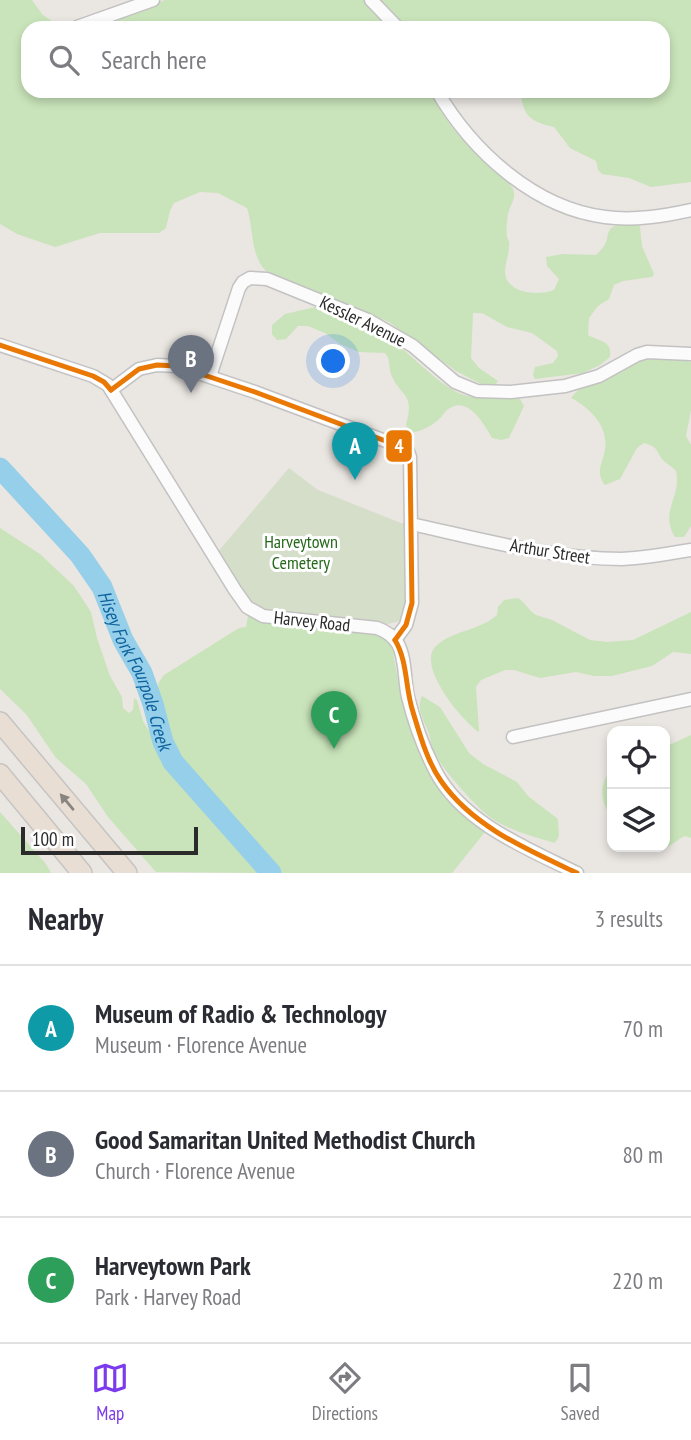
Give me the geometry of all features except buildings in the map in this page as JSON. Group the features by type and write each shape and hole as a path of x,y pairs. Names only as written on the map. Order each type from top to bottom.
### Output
{"highway":[{"path":"0,722 127,873"},
{"path":"0,774 82,873"}],"street":[{"path":"94,21 153,0"},
{"path":"371,0 391,21"},
{"path":"442,98 456,119 493,161 524,185 556,203 607,218 645,218 691,210"},
{"name":"Kessler Avenue","path":"210,376 239,288 243,282 259,277 386,328 413,346 455,382 477,391 511,392 565,386 599,376 637,355 648,352 691,354"},
{"name":"Harvey Road","path":"0,345 104,382 247,607 263,616 377,628 389,633 395,640"},
{"path":"111,390 147,366 177,366 403,446 410,457 412,603 406,625 395,640 400,650 411,709 430,758 441,781 462,805 556,869 577,873"},
{"name":"Arthur Street","path":"411,524 496,542 589,557 645,558 691,550"},
{"path":"513,737 691,699"}],"green space":[{"path":"0,0 32,0 42,14 52,21 21,21 21,98 434,98 458,134 513,189 514,198 507,222 509,244 505,273 511,285 532,293 554,290 559,279 547,266 546,257 563,254 596,255 603,248 611,229 624,225 638,224 640,227 642,246 654,274 652,277 614,285 609,299 598,306 589,318 588,335 607,344 610,357 583,373 535,379 535,367 553,363 558,356 557,351 532,333 507,327 482,313 473,313 471,358 479,368 498,381 495,385 481,384 456,371 389,322 266,271 257,257 247,208 218,193 200,192 174,203 166,228 159,233 100,233 55,247 17,234 0,224"},
{"path":"165,0 365,0 386,21 113,21"},
{"path":"378,0 691,0 691,182 651,187 629,178 602,174 596,161 570,148 554,127 539,123 529,116 522,100 670,98 670,21 396,21"},
{"path":"320,306 384,334 442,382 461,394 476,398 520,399 524,406 509,438 492,438 474,413 461,405 446,411 430,426 411,433 406,425 408,401 391,374 385,353 359,352 308,326 298,326 286,339 277,340 272,334 272,325 285,314"},
{"path":"647,358 674,358 691,362 691,410 686,436 691,445 691,526 684,537 675,537 669,519 676,489 676,471 663,460 654,447 644,443 637,448 620,479 605,485 600,473 605,445 602,428 593,414 571,398 583,387"},
{"name":"Harveytown Cemetery","path":"289,468 318,490 406,525 407,600 400,621 387,624 264,610 248,600 217,553"},
{"path":"0,528 40,554 74,586 91,612 110,676 122,697 123,708 129,713 133,710 134,698 137,700 143,721 176,776 262,873 156,872 108,817 86,784 56,758 26,714 0,689"},
{"path":"518,598 536,615 552,620 590,640 607,642 633,640 691,612 691,654 673,652 652,666 612,676 576,672 540,678 505,670 481,680 476,687 479,732 444,693 432,667 431,656 442,641 483,624 497,615 498,607 504,600"},
{"path":"248,616 259,621 371,632 387,640 392,647 399,686 428,771 445,799 485,832 452,873 279,873 215,800 199,776 181,759 165,722 157,690 159,682 164,675 239,628 246,627"},
{"path":"422,696 440,707 469,753 483,764 517,782 528,796 558,819 559,836 555,843 521,833 496,821 468,796 434,752 420,710"},
{"path":"691,735 691,838 685,836 670,845 670,789 670,745"},
{"path":"607,774 607,810 602,793"},
{"path":"0,812 46,864 51,873 0,873"}],"waterway":[{"name":"Hisey Fork Fourpole Creek","path":"0,468 80,555 102,587 123,640 142,673 163,742 173,762 271,873"}],"transit line":[{"name":"4","path":"0,345 93,376 111,390"},
{"name":"4","path":"111,390 139,369 157,365 177,366 407,449 410,457 412,603 406,625 395,640"},
{"name":"4","path":"395,640 402,657 410,703 421,739 441,781 469,812 485,824 521,846 577,873"}],"place":[{"name":"Good Samaritan United Methodist Church","path":"191,393"},
{"name":"Museum of Radio & Technology","path":"355,480"},
{"name":"Harveytown Park","path":"334,749"}]}
